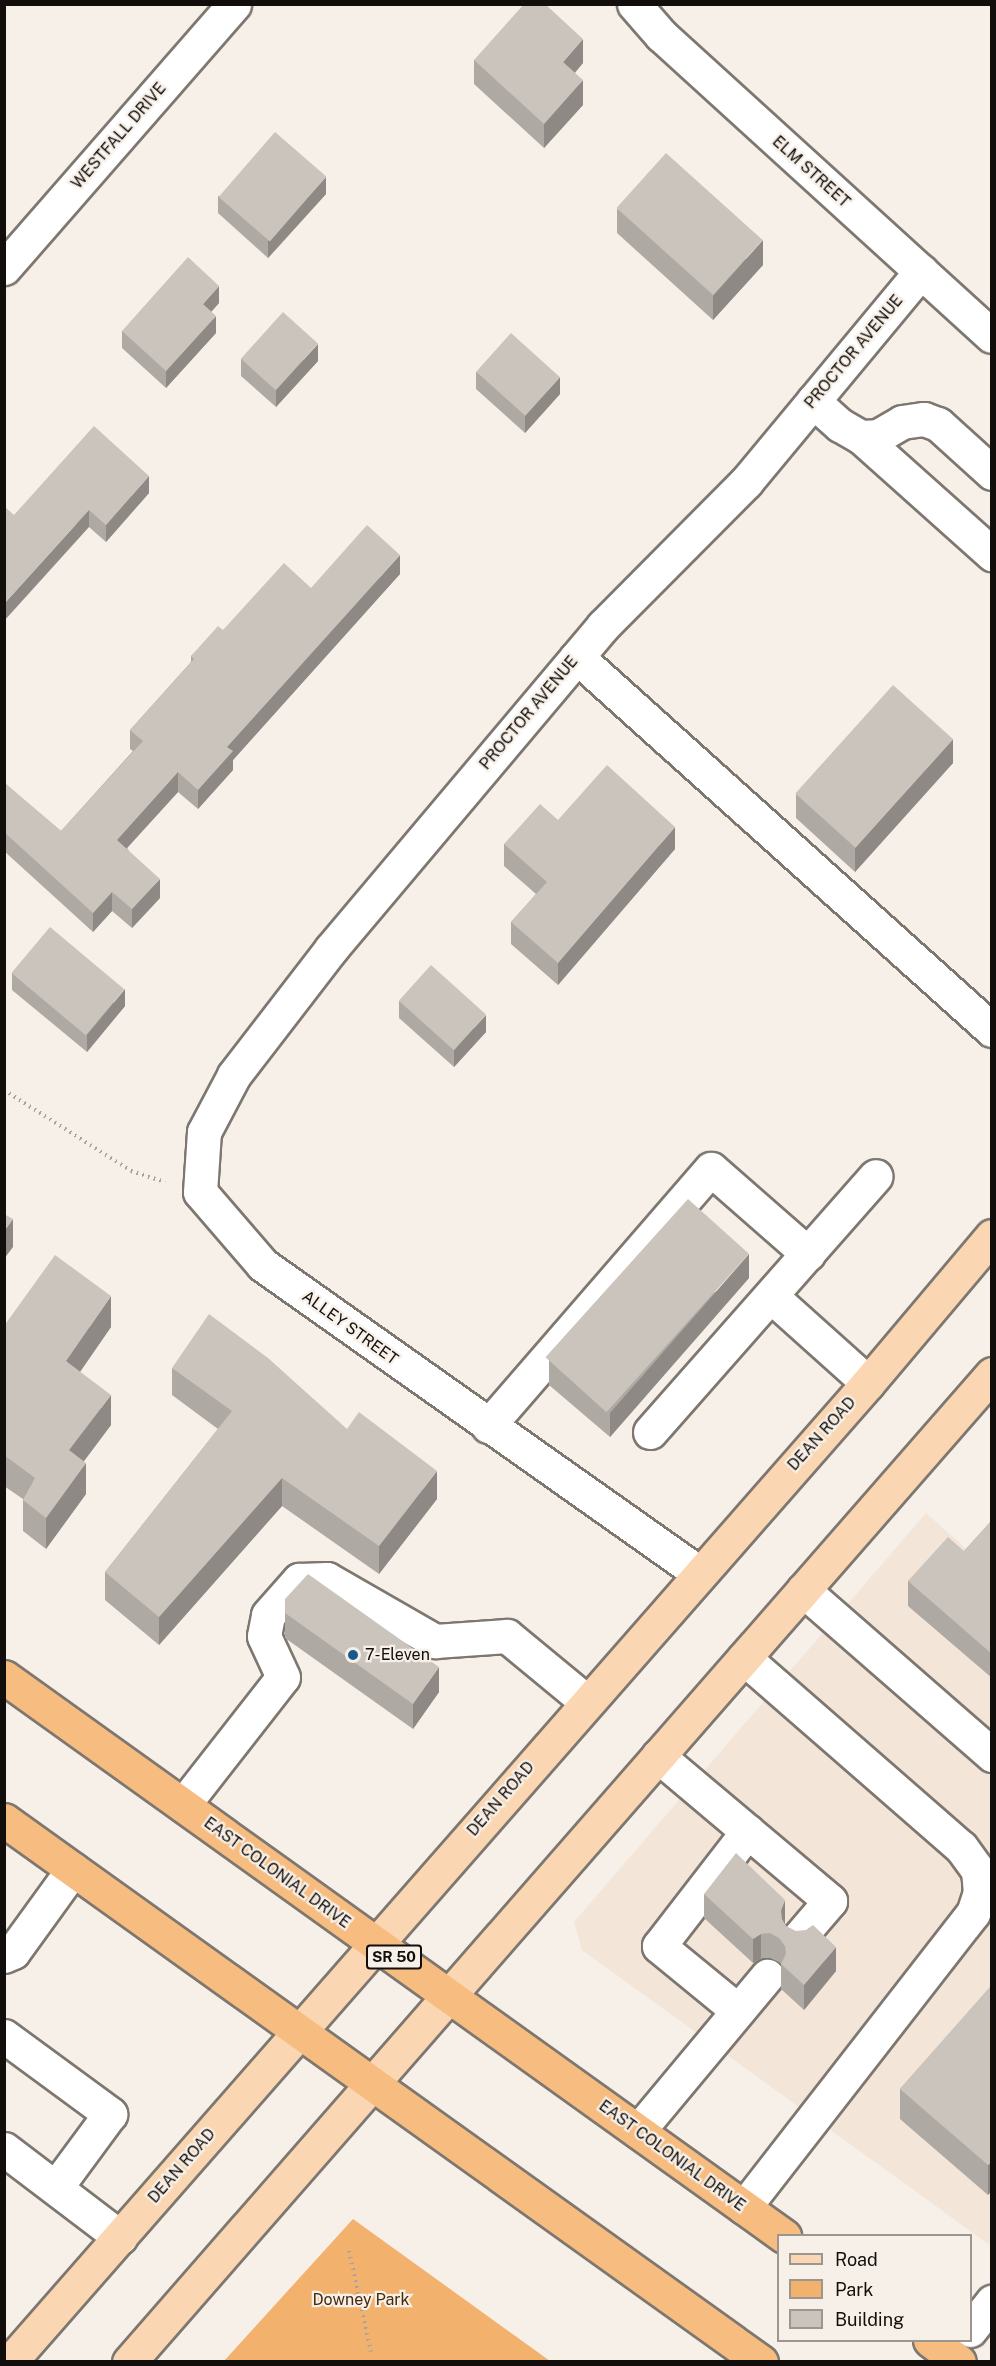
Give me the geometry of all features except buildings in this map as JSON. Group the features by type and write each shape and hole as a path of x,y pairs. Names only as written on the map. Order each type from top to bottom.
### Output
{"highway":[{"name":"EAST COLONIAL DRIVE","path":"4,1677 783,2234"},
{"path":"4,1820 761,2361"}],"main road":[{"name":"DEAN ROAD","path":"10,2361 867,1383 992,1236"},
{"path":"129,2361 992,1374"}],"street":[{"name":"WESTFALL DRIVE","path":"4,268 234,4"},
{"name":"ELM STREET","path":"634,4 661,35 992,336"},
{"name":"PROCTOR AVENUE","path":"200,1192 204,1132 234,1075 331,949 603,626 746,483 921,271"},
{"path":"813,401 840,425 861,437 992,555"},
{"path":"861,437 878,436 902,422 924,419 938,424 992,472"},
{"path":"577,657 992,1030"},
{"path":"488,1426 711,1169 808,1254"},
{"path":"650,1432 876,1176"},
{"name":"ALLEY STREET","path":"200,1192 263,1265 699,1573"},
{"path":"771,1296 867,1383"},
{"path":"183,1805 283,1677 264,1636 268,1615 298,1580 327,1579 435,1641 507,1636 587,1702"},
{"path":"803,1590 992,1755"},
{"path":"744,1658 961,1847 978,1870 980,1892 972,1913 744,2207"},
{"path":"658,1756 830,1901 799,1936"},
{"path":"737,2010 659,1946 748,1831"},
{"path":"4,1956 13,1952 73,1869"},
{"path":"638,2131 767,1976"},
{"path":"4,2036 110,2114 57,2186"},
{"path":"4,2149 57,2186 120,2237"},
{"path":"972,2327 992,2302"}],"path":[{"path":"4,1090 131,1171 200,1192"},
{"path":"349,2250 371,2352"}],"shaded area":[{"path":"926,1513 991,1571 991,2246 582,1950 574,1922"}],"green space":[{"name":"Downey Park","path":"353,2219 550,2361 224,2361"}],"place":[{"name":"7-Eleven","path":"353,1655"}]}
